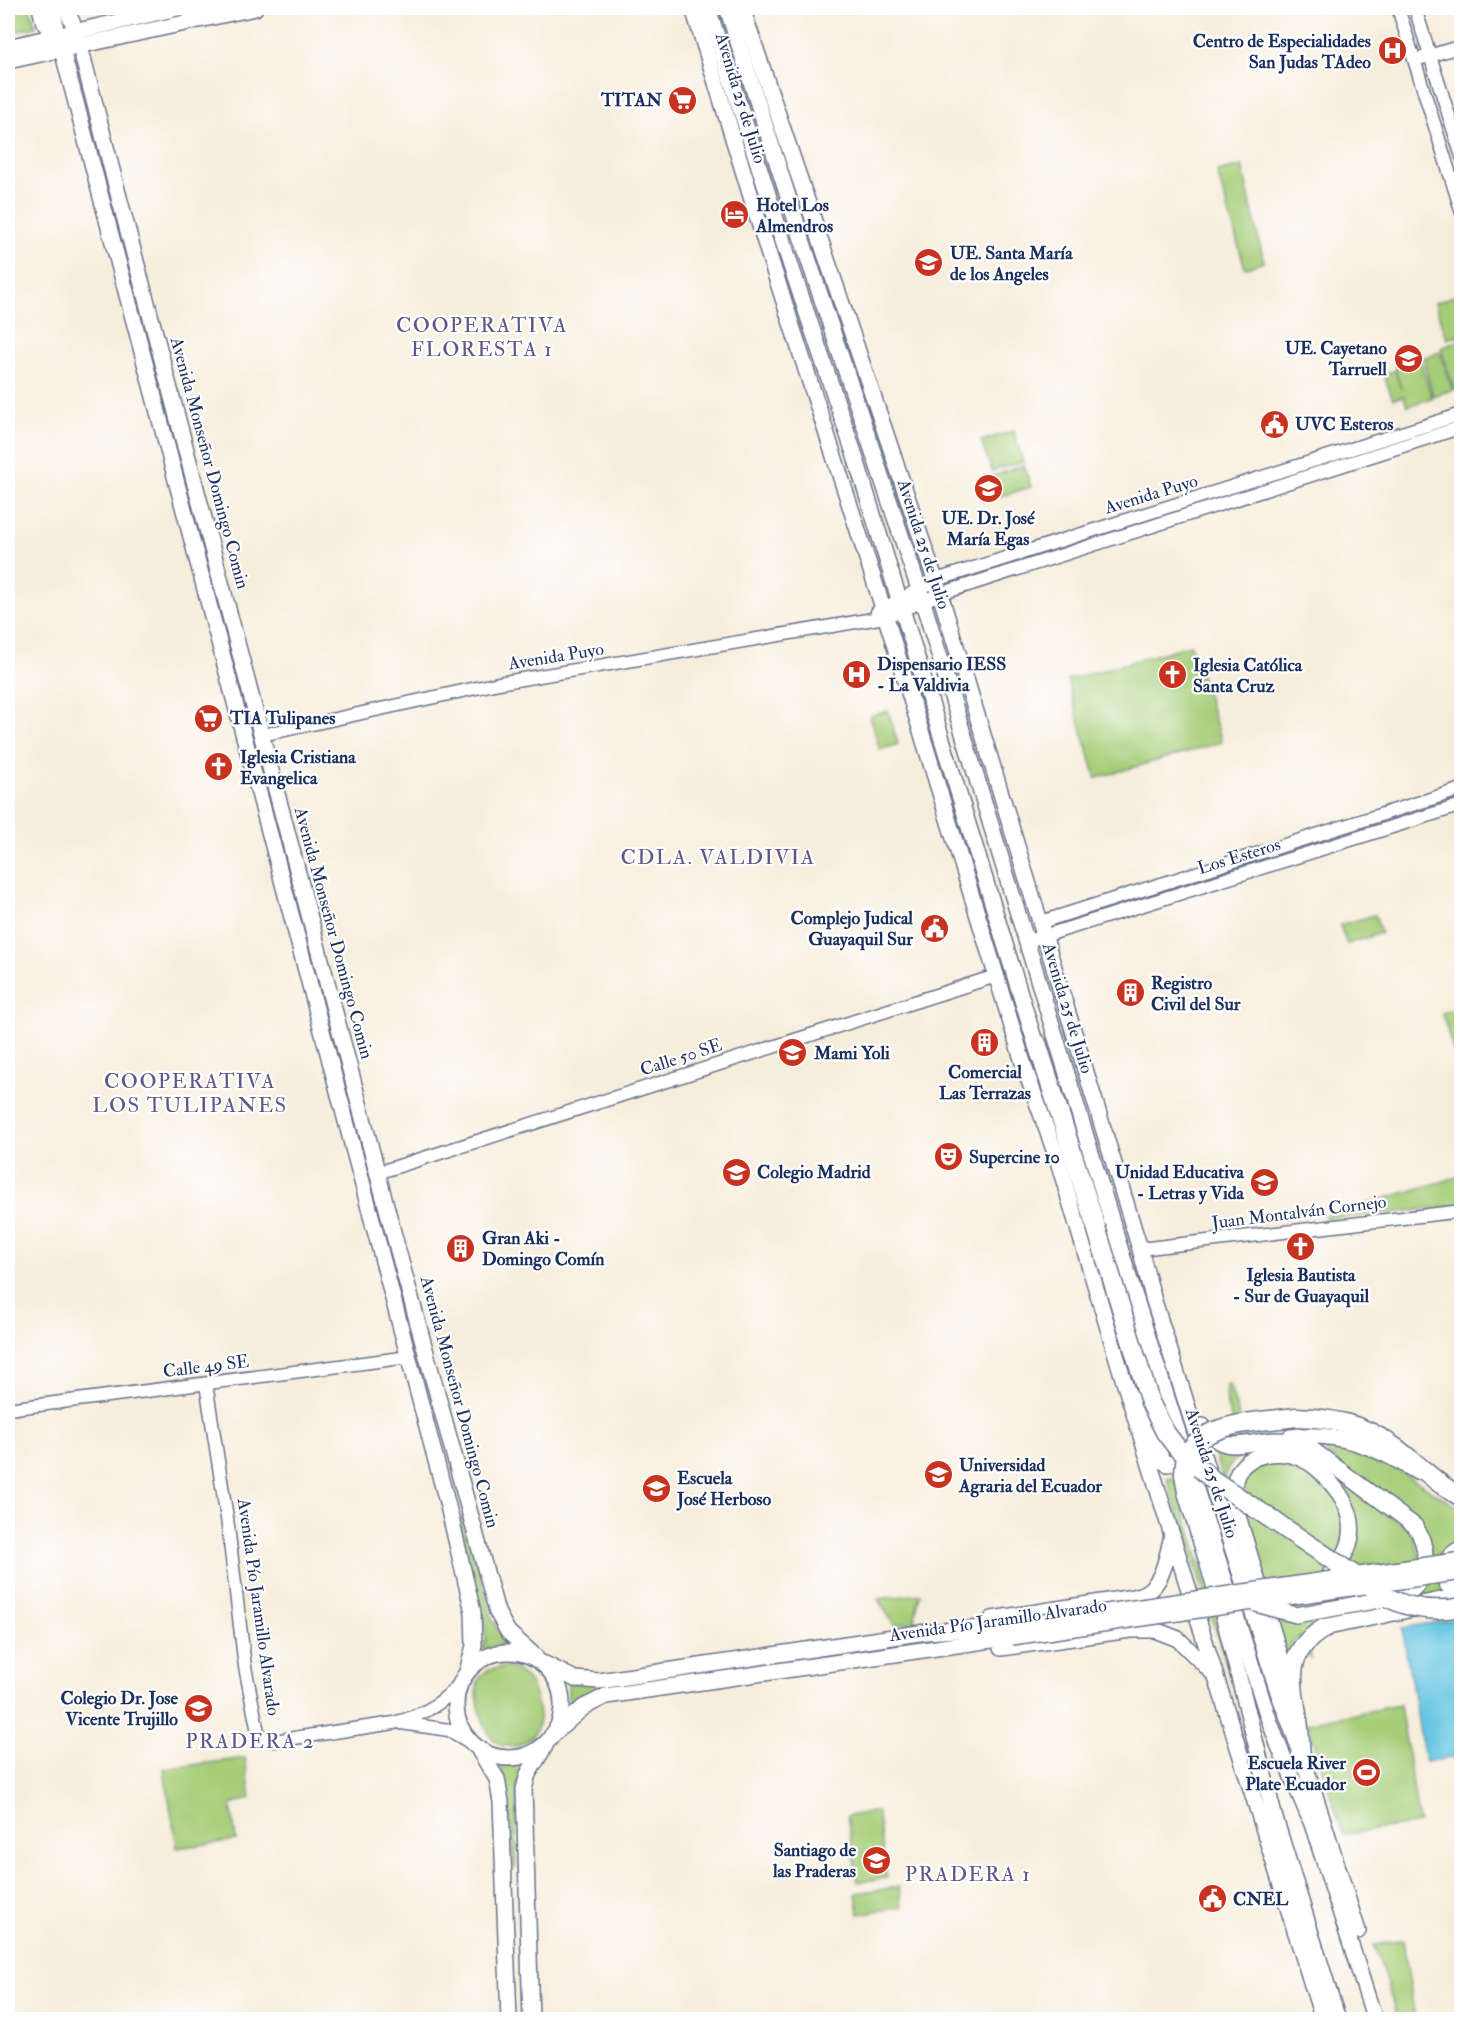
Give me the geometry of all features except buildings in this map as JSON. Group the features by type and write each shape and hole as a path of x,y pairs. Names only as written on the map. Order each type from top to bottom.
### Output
{"highway":[{"path":"1038,1043 1150,1402 1165,1432 1184,1455 1213,1480 1387,1597 1425,1610 1461,1607"},
{"path":"1216,1588 1185,1484 1185,1461 1196,1443 1207,1433 1296,1417 1336,1420 1365,1428 1394,1446 1454,1494"},
{"path":"1461,1550 1451,1556 1444,1571 1448,1584 1461,1595"},
{"path":"1301,1757 1292,1675 1296,1658 1307,1642 1322,1629 1336,1623 1461,1595"}],"main road":[{"path":"40,8 44,23 59,43"},
{"path":"51,8 59,43"},
{"path":"66,8 78,38"},
{"path":"76,8 78,38"},
{"path":"8,61 59,43 178,8"},
{"path":"78,38 255,8"},
{"name":"Avenida 25 de Julio","path":"693,8 1026,1071 1057,1158 1122,1375 1323,2019"},
{"name":"Avenida 25 de Julio","path":"708,8 855,456 1038,1043 1057,1158"},
{"name":"Avenida 25 de Julio","path":"727,8 921,595 1267,1714 1312,1824 1375,2019"},
{"name":"Avenida 25 de Julio","path":"742,8 938,587 1154,1301 1278,1692 1332,1846 1385,2019"},
{"name":"Avenida Monseñor Domingo Comin","path":"78,38 377,1173 497,1612 508,1632 540,1660"},
{"path":"8,47 59,43"},
{"name":"Avenida Monseñor Domingo Comin","path":"59,43 409,1357 473,1612 474,1647 465,1675"},
{"path":"761,113 776,108"},
{"path":"792,269 802,271 810,264"},
{"path":"820,354 828,347 839,348"},
{"path":"1000,923 1017,938 1027,940 1028,880"},
{"path":"981,926 1026,1005"},
{"path":"1059,1046 1103,1127"},
{"path":"1122,1375 1144,1412 1161,1458 1168,1464 1176,1464 1181,1458 1154,1301"},
{"path":"1184,1396 1212,1438 1225,1444 1238,1445 1303,1435 1347,1438 1374,1448 1454,1494"},
{"path":"1247,1603 1259,1604 1296,1615 1380,1600 1409,1592 1419,1582 1426,1555 1422,1535 1407,1519 1309,1447 1291,1441 1276,1440"},
{"path":"1293,1699 1234,1503 1234,1483 1237,1474 1247,1462 1253,1459 1280,1454 1308,1461 1338,1490 1348,1508 1351,1518 1351,1537 1345,1555 1331,1572 1308,1583"},
{"path":"926,1632 997,1618 1139,1596 1150,1590 1159,1580 1172,1535"},
{"name":"Avenida Pío Jaramillo Alvarado","path":"550,1738 584,1707 606,1696 929,1649 1011,1632 1461,1560"},
{"name":"Avenida Pío Jaramillo Alvarado","path":"540,1660 575,1679 599,1681 926,1632 1011,1632 1247,1603 1461,1572"},
{"path":"1216,1588 1274,1815 1338,2019"},
{"path":"929,1649 999,1648 1145,1629 1164,1632 1178,1639 1216,1675"},
{"path":"509,2019 501,1802 497,1779 462,1727 458,1698 465,1675 481,1660 498,1652 517,1651 540,1660 556,1682 560,1693 560,1715 550,1738 528,1774 524,1789 531,2019"},
{"path":"476,1747 496,1758 518,1758 539,1749 550,1738"},
{"path":"1240,1753 1274,1815"},
{"path":"1301,1757 1312,1824"}],"street":[{"path":"1398,8 1461,213"},
{"path":"1415,8 1461,157"},
{"path":"1414,60 1461,46"},
{"name":"Avenida Puyo","path":"262,735 499,683 858,622 884,613 938,587 1461,414"},
{"name":"Avenida Puyo","path":"938,587 1461,427"},
{"name":"Los Esteros","path":"1027,940 1043,929 1461,789"},
{"name":"Los Esteros","path":"1043,929 1461,805"},
{"name":"Calle 50 SE","path":"377,1173 996,976"},
{"name":"Juan Montalván Cornejo","path":"1140,1249 1461,1211"},
{"name":"Calle 49 SE","path":"8,1409 409,1357"},
{"name":"Avenida Pío Jaramillo Alvarado","path":"206,1384 227,1518 247,1676 258,1732 265,1739 274,1741 393,1723 438,1705 465,1675"},
{"name":"Avenida Pío Jaramillo Alvarado","path":"393,1723 449,1730 476,1747"}],"green space":[{"path":"8,8 30,8 36,27 8,33"},
{"path":"1242,166 1264,262 1245,268 1217,172"},
{"path":"1459,294 1461,334 1447,339 1435,303"},
{"path":"1461,340 1461,387 1454,390 1441,348"},
{"path":"1440,352 1452,390 1433,396 1423,358"},
{"path":"1420,360 1432,398 1407,406 1404,396 1393,399 1383,374 1395,371 1401,389 1395,368"},
{"path":"1014,431 1023,462 992,471 981,441"},
{"path":"1024,465 1031,487 1001,496 993,476"},
{"path":"1191,645 1222,742 1096,778 1067,680"},
{"path":"888,711 898,744 880,750 870,716"},
{"path":"1375,915 1381,933 1347,944 1340,925"},
{"path":"1461,1007 1462,1070 1459,1070 1442,1013"},
{"path":"1461,1176 1461,1206 1325,1219 1325,1216"},
{"path":"1229,1384 1256,1470 1265,1465 1280,1463 1326,1469 1414,1536 1420,1557 1405,1587 1300,1610 1304,1623 1320,1620 1306,1631 1311,1660 1300,1636 1293,1642 1286,1654 1274,1619 1296,1623 1292,1609 1271,1602 1239,1509 1240,1484 1249,1474 1243,1455 1232,1462 1223,1482 1212,1445 1226,1452 1242,1452 1227,1406 1226,1385"},
{"path":"1317,1444 1348,1446 1382,1460 1461,1509 1461,1543 1450,1596 1399,1606 1430,1544"},
{"path":"1174,1478 1222,1634 1237,1696 1167,1479"},
{"path":"461,1516 466,1524 493,1621 500,1633 510,1642 482,1649 486,1639 485,1626 461,1528"},
{"path":"920,1594 914,1622 894,1625 878,1599"},
{"path":"908,1641 916,1642 908,1646 604,1690 588,1695 568,1711 568,1682"},
{"path":"506,1667 521,1673 531,1684 539,1716 531,1738 510,1747 495,1741 486,1729 477,1690 478,1682 483,1674 492,1669"},
{"name":"Escuela River Plate Ecuador","path":"1400,1705 1419,1823 1343,1835 1308,1723"},
{"path":"245,1758 251,1798 231,1805 236,1840 177,1848 164,1769"},
{"path":"527,1761 517,1785 516,1868 513,1868 508,1786 500,1764 517,1764"},
{"path":"877,1811 887,1878 858,1882 847,1816"},
{"path":"899,1887 902,1907 859,1914 856,1893"},
{"path":"1403,1940 1415,2019 1398,2019 1374,1945"}],"water":[{"path":"1461,1618 1461,1756 1425,1762 1402,1628"}],"place":[{"name":"Centro de Especialidades San Judas TAdeo","path":"1392,51"},
{"name":"TITAN","path":"683,100"},
{"name":"Hotel Los Almendros","path":"735,215"},
{"name":"UE. Santa María de los Angeles","path":"929,263"},
{"name":"UE. Cayetano Tarruell","path":"1408,358"},
{"name":"UVC Esteros","path":"1274,424"},
{"name":"UE. Dr. José María Egas","path":"988,489"},
{"name":"Dispensario IESS - La Valdivia","path":"856,674"},
{"name":"Iglesia Católica Santa Cruz","path":"1172,675"},
{"name":"TIA Tulipanes","path":"209,718"},
{"name":"Iglesia Cristiana Evangelica","path":"219,767"},
{"name":"Complejo Judical Guayaquil Sur","path":"934,928"},
{"name":"Registro Civil del Sur","path":"1130,993"},
{"name":"Comercial Las Terrazas","path":"985,1043"},
{"name":"Mami Yoli","path":"793,1053"},
{"name":"Supercine 10","path":"948,1157"},
{"name":"Colegio Madrid","path":"736,1172"},
{"name":"Unidad Educativa - Letras y Vida","path":"1265,1182"},
{"name":"Iglesia Bautista - Sur de Guayaquil","path":"1301,1246"},
{"name":"Gran Aki - Domingo Comín","path":"461,1248"},
{"name":"Universidad Agraria del Ecuador","path":"938,1475"},
{"name":"Escuela José Herboso","path":"656,1488"},
{"name":"Colegio Dr. Jose Vicente Trujillo","path":"199,1708"},
{"name":"Escuela River Plate Ecuador","path":"1367,1773"},
{"name":"Santiago de las Praderas","path":"877,1860"},
{"name":"CNEL","path":"1212,1899"}],"district":[{"name":"COOPERATIVA FLORESTA 1","path":"482,337"},
{"name":"CDLA. VALDIVIA","path":"718,857"},
{"name":"COOPERATIVA LOS TULIPANES","path":"190,1093"},
{"name":"PRADERA 2","path":"250,1741"},
{"name":"PRADERA 1","path":"968,1874"}]}
